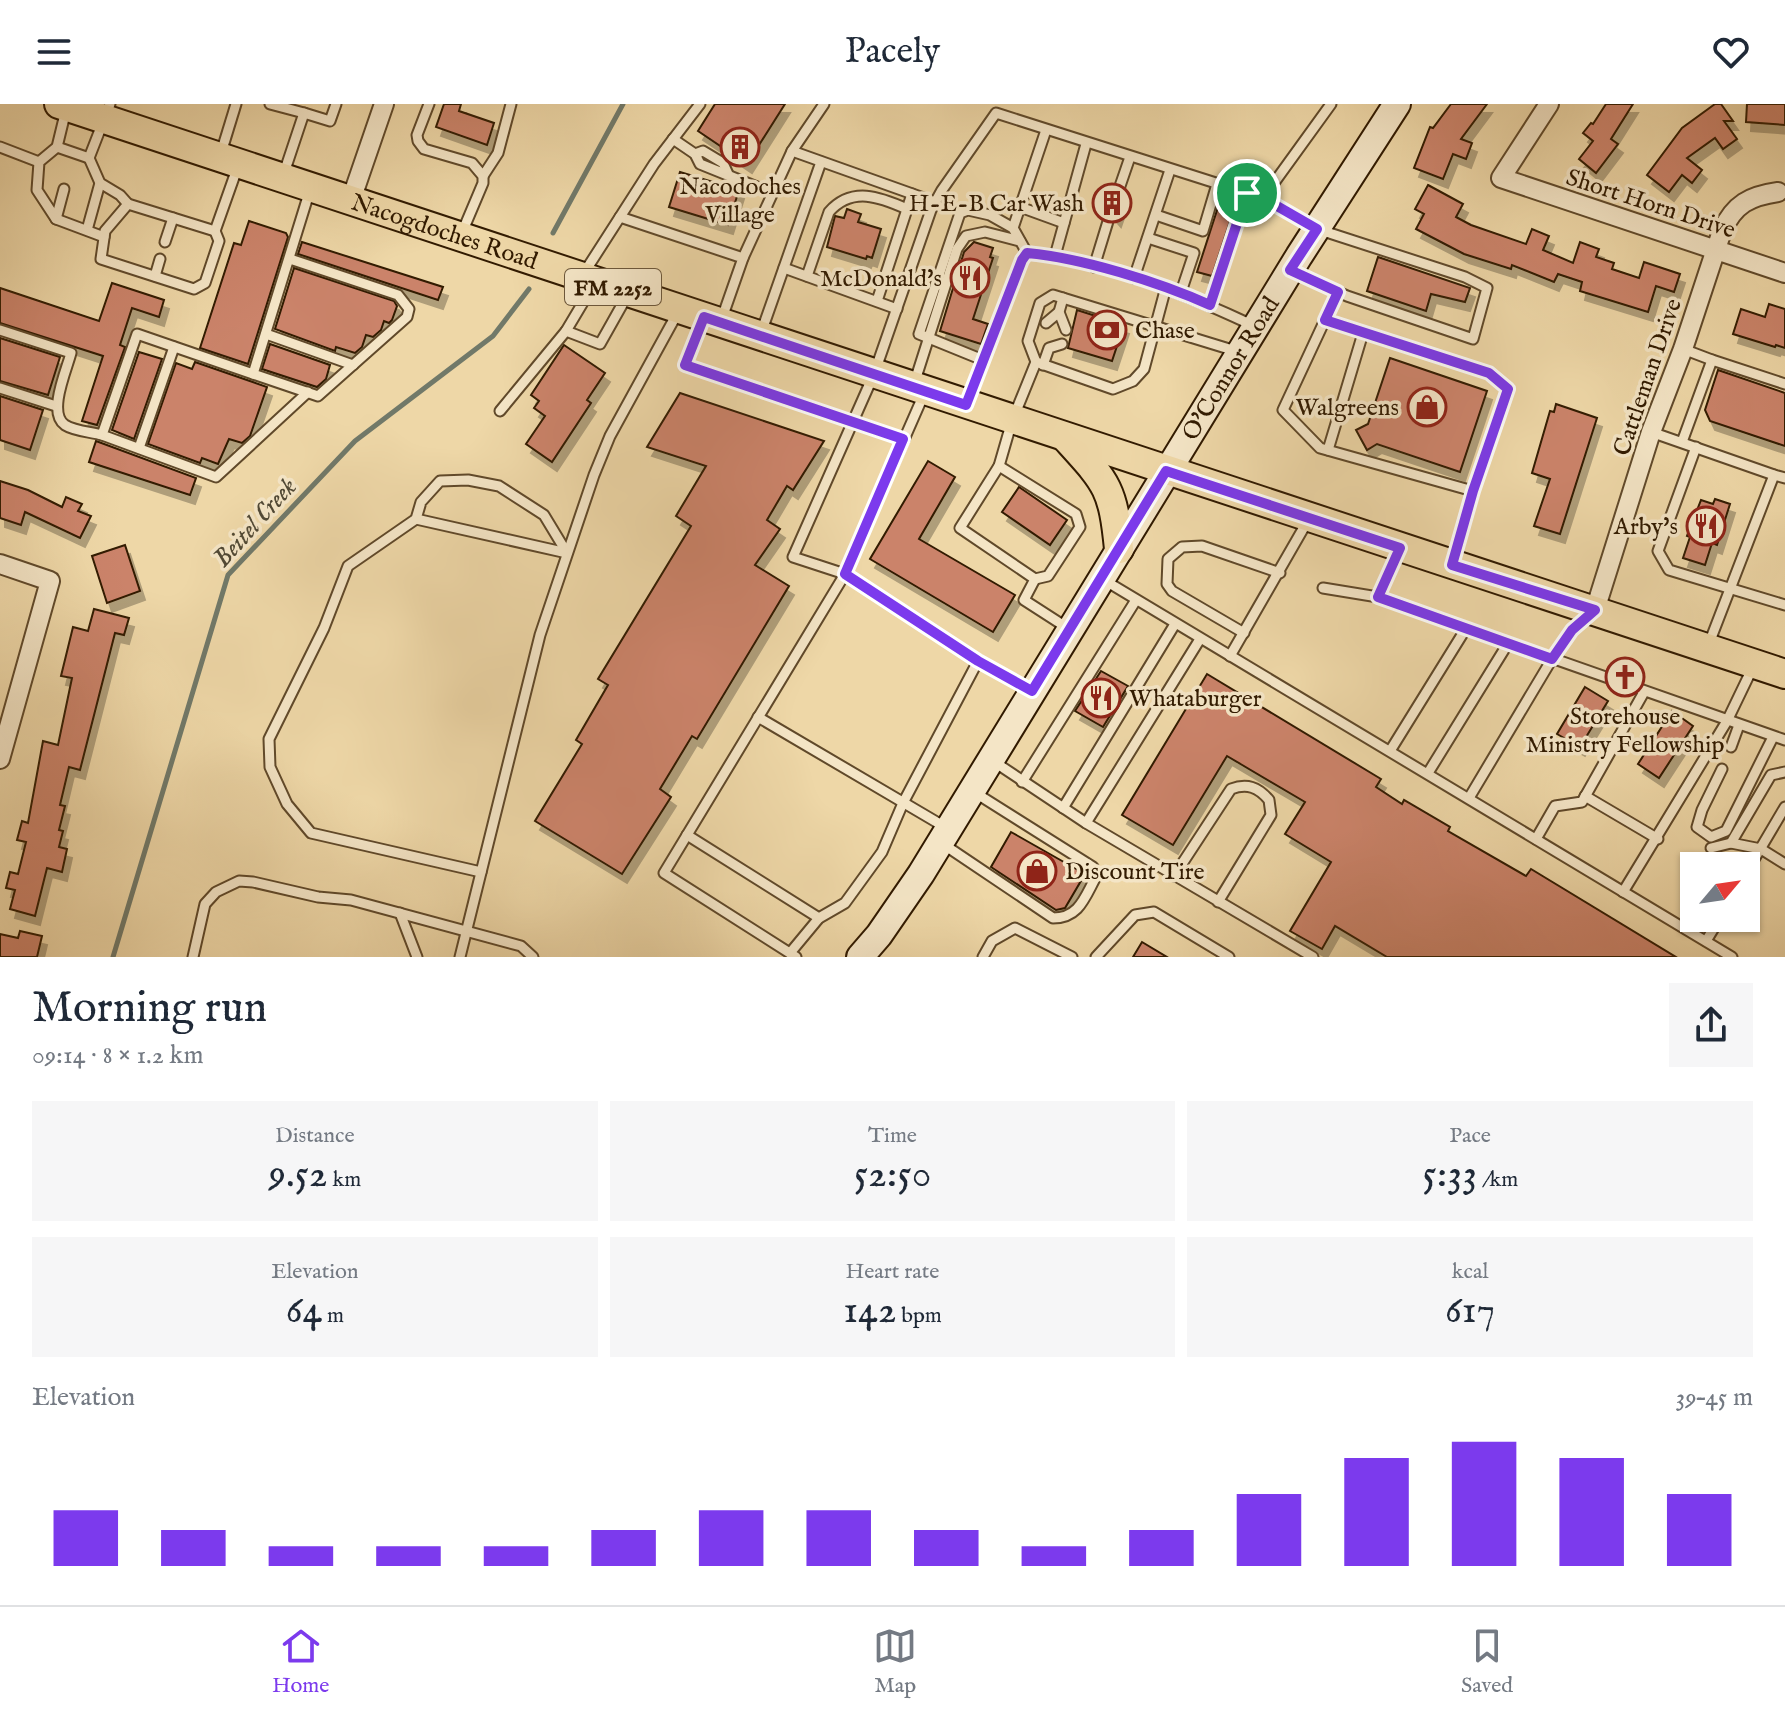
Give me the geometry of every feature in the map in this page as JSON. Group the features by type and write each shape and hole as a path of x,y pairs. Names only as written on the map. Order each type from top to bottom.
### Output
{"main road":[{"name":"O'Connor Road","path":"860,957 879,935 944,835 1255,326 1397,104"},
{"name":"Nacogdoches Road","path":"63,105 107,111 229,160 1785,674"},
{"path":"1066,438 1110,491 1119,549"}],"street":[{"path":"351,200 384,104"},
{"name":"Short Horn Drive","path":"1549,104 1501,178 1785,273"},
{"name":"Cattleman Drive","path":"1595,610 1651,432 1729,215 1745,200 1778,192"},
{"path":"0,564 50,581 0,759"}],"lane":[{"path":"128,204 115,216 104,237 101,259 194,289 205,283 219,241 215,231 236,104"},
{"path":"270,104 330,121 336,104"},
{"path":"429,104 417,135 424,149 472,163 483,176"},
{"path":"460,236 483,183 483,176 498,153 511,104"},
{"path":"500,411 566,331 620,217 700,104"},
{"path":"460,957 540,635 610,436 743,258 792,151 824,104"},
{"path":"1002,104 935,202 874,374 793,557 845,574 978,661 1032,691"},
{"path":"1263,198 1331,104"},
{"path":"63,105 57,147 39,162 37,190 56,219 104,237"},
{"path":"107,111 89,158 100,183 128,204 215,231"},
{"path":"283,177 304,113"},
{"path":"996,113 1263,198 1317,229 1465,277 1487,288 1473,339 1338,292 1290,270"},
{"path":"1013,228 1046,130"},
{"path":"673,139 695,154 700,164 772,193"},
{"path":"1055,256 1086,144"},
{"path":"0,147 39,162"},
{"path":"57,147 89,158"},
{"path":"792,151 935,202"},
{"path":"71,165 74,153"},
{"path":"1119,189 1130,157"},
{"path":"760,336 821,162"},
{"path":"1134,278 1170,170"},
{"path":"87,230 100,183"},
{"path":"1156,215 1206,232 1217,184"},
{"path":"253,374 311,187"},
{"path":"56,219 64,189"},
{"path":"1210,305 1247,193"},
{"path":"807,276 834,205 863,194 907,209"},
{"path":"877,301 912,194"},
{"path":"1020,207 1064,223"},
{"path":"983,360 919,334 960,213 968,210 990,215 1013,228 1027,253"},
{"path":"620,217 743,258"},
{"path":"165,242 173,218"},
{"path":"1094,267 1109,218"},
{"path":"978,661 903,803 882,852 845,903 819,918 793,955 664,873 845,574 903,439 919,389 927,339 957,249 966,236 985,232 1020,241"},
{"path":"1148,238 1198,254 1181,292"},
{"path":"1027,253 1055,256 1166,287 1255,326"},
{"path":"966,405 1027,253"},
{"path":"155,276 160,259"},
{"path":"102,435 137,334 318,396 407,317 409,309 398,295 290,259"},
{"path":"784,268 897,309"},
{"path":"1166,287 1155,327 1144,369 1133,381 1113,389 1040,363 1028,341 1040,303 1053,295 1155,327 1239,352"},
{"path":"566,331 600,344 629,292"},
{"path":"1338,292 1283,410 1320,448 1473,491"},
{"path":"1050,325 1059,312 1063,298"},
{"path":"1059,312 1066,330"},
{"path":"701,317 685,365 903,439"},
{"path":"1325,320 1489,373 1508,389 1473,491 1452,565"},
{"path":"0,330 71,353 56,406 58,417 65,426 102,435 216,477 308,392"},
{"path":"1328,450 1363,333"},
{"path":"266,334 353,365"},
{"path":"999,466 1076,514 1080,527 1048,576 1035,579 960,528 999,466 1012,421 1047,342 1062,344"},
{"path":"139,448 174,347"},
{"path":"1683,349 1785,384"},
{"path":"1682,442 1712,360"},
{"path":"0,388 56,406"},
{"path":"1651,432 1785,478"},
{"path":"1696,447 1658,551 1669,570 1785,605"},
{"path":"1707,649 1774,475"},
{"path":"481,872 311,833 287,804 270,767 269,739 324,628 348,566 416,519 421,502 440,481 468,480 499,486 544,515 567,553"},
{"path":"416,519 567,553"},
{"path":"1230,656 1309,519"},
{"path":"1244,633 1172,591 1165,573 1168,559 1182,547 1202,546 1280,573"},
{"path":"1378,597 1400,548"},
{"path":"1101,578 1732,957"},
{"path":"1035,579 1024,600 1069,629"},
{"path":"1323,588 1378,597 1507,645 1785,740"},
{"path":"1022,782 1136,600"},
{"path":"1469,798 1552,659 1572,630 1595,610"},
{"path":"1063,808 1175,624"},
{"path":"1390,751 1465,630"},
{"path":"1086,823 1200,639"},
{"path":"1428,773 1507,645"},
{"path":"1623,892 1727,721 1755,664"},
{"path":"1536,839 1555,806 1582,802 1644,692"},
{"path":"758,717 903,803 1053,918 1065,918 1075,913 1097,875 1093,867 971,790"},
{"path":"1731,747 1739,725"},
{"path":"1722,769 1697,827 1711,837 1726,831 1773,737"},
{"path":"990,759 1086,823 1313,957"},
{"path":"1731,843 1771,775 1785,772"},
{"path":"1174,876 1231,789 1248,785 1257,789 1269,800 1271,815 1218,902"},
{"path":"1585,796 1658,839"},
{"path":"1759,852 1785,807"},
{"path":"687,835 819,918"},
{"path":"1711,848 1731,843 1761,849 1785,864"},
{"path":"193,957 205,904 216,892 239,881 318,897 351,900 521,946 533,957"},
{"path":"1096,957 1135,915 1154,912 1229,957"},
{"path":"400,913 417,957"},
{"path":"983,957 992,941 1015,928 1072,957"},
{"path":"1706,941 1711,932"}],"building":[{"path":"444,104 461,104 459,111 494,123 487,145 436,127"},
{"name":"Nacodoches Village","path":"715,104 785,104 747,164 698,131"},
{"path":"1451,104 1487,104 1461,139 1472,143 1466,159 1453,154 1443,179 1414,168 1430,127 1433,128"},
{"path":"1606,104 1633,104 1611,139 1618,144 1596,173 1579,159 1593,141 1583,133"},
{"path":"1715,104 1721,104 1733,121 1724,121 1737,139 1723,149 1715,138 1687,158 1702,170 1692,183 1682,175 1669,192 1647,175 1682,128"},
{"path":"1747,104 1785,104 1785,125 1746,122"},
{"path":"680,172 739,190 728,225 669,207"},
{"path":"1428,185 1463,204 1456,217 1471,225 1526,244 1532,229 1549,236 1543,250 1573,263 1580,242 1599,249 1596,257 1614,263 1612,269 1639,278 1644,262 1680,274 1674,292 1656,286 1648,312 1580,291 1582,282 1558,274 1554,282 1512,265 1511,269 1464,254 1416,229 1424,214 1415,209"},
{"name":"H-E-B Car Wash","path":"1109,186 1116,196 1124,195 1116,218 1110,211 1099,215"},
{"path":"1220,201 1235,206 1212,276 1197,272"},
{"path":"847,209 861,214 858,222 881,229 872,258 827,247 835,216 844,218"},
{"path":"249,221 286,233 288,237 248,364 200,348 234,243 241,245"},
{"path":"302,242 443,287 438,300 298,254"},
{"name":"McDonald's","path":"974,242 993,248 990,257 993,258 973,319 988,324 981,344 940,331 964,252"},
{"path":"1378,257 1470,288 1465,302 1431,294 1426,311 1367,291"},
{"path":"294,268 394,301 397,306 392,320 389,323 384,321 381,330 373,337 366,335 362,347 355,353 336,347 335,351 275,329"},
{"path":"112,283 164,300 159,317 132,308 120,345 125,347 97,425 82,421 103,356 0,323 0,288 99,321"},
{"path":"1769,304 1785,309 1785,348 1733,334 1741,309 1765,317"},
{"path":"1077,310 1124,325 1112,361 1068,348"},
{"path":"0,338 60,357 48,395 0,381"},
{"path":"270,344 330,365 326,379 317,387 262,369"},
{"path":"564,345 605,373 587,400 591,403 552,462 526,444 545,416 534,408 539,401 531,395"},
{"path":"139,352 162,359 134,439 112,430"},
{"name":"Walgreens","path":"1390,358 1487,391 1460,472 1377,444 1367,450 1356,430 1368,424"},
{"path":"195,362 267,387 250,436 242,443 229,439 218,464 202,458 200,463 148,444 176,363 192,369"},
{"path":"1718,370 1785,393 1785,446 1710,421 1705,410"},
{"path":"680,393 824,441 793,490 787,486 767,520 780,529 755,565 789,586 697,739 692,736 660,789 671,797 622,874 535,821 582,744 576,740 608,685 598,679 691,526 676,516 706,466 647,447"},
{"path":"0,396 43,410 30,450 0,440"},
{"path":"1556,404 1597,418 1560,534 1534,526 1550,479 1532,473 1550,411 1554,412"},
{"path":"96,441 196,478 190,495 89,462"},
{"path":"928,461 955,477 919,539 1015,595 993,632 870,559"},
{"path":"0,481 28,490 62,507 66,497 82,504 78,511 91,516 80,538 25,512 21,525 0,518"},
{"path":"1019,487 1067,520 1050,545 1002,512"},
{"name":"Arby's","path":"1715,499 1730,504 1717,545 1712,543 1705,565 1683,558 1690,537 1687,536 1701,500 1713,504"},
{"path":"125,545 140,591 107,603 92,556"},
{"path":"94,609 129,618 124,635 115,633 80,770 69,767 60,805 65,806 59,830 63,831 59,847 67,849 62,872 47,868 35,916 10,909 15,890 6,888 10,872 18,874 26,842 17,840 22,821 28,823 43,741 58,745 72,678 61,676 73,627 88,631"},
{"name":"Whataburger","path":"1101,671 1128,686 1103,727 1075,711"},
{"path":"1207,674 1381,779 1376,787 1402,804 1404,800 1450,827 1448,831 1526,876 1531,869 1676,957 1387,957 1335,926 1322,949 1290,931 1331,862 1285,834 1305,802 1227,756 1173,845 1122,815"},
{"path":"1585,687 1608,701 1580,747 1557,734"},
{"path":"1672,711 1693,726 1659,778 1638,764"},
{"name":"Discount Tire","path":"1011,832 1085,874 1065,908 1056,910 991,867"},
{"path":"20,931 42,936 37,957 0,957 0,934 18,938"},
{"path":"1142,942 1167,957 1133,957"}],"waterway":[{"name":"Beitel Creek","path":"553,233 623,104"},
{"name":"Beitel Creek","path":"113,957 228,575 355,441 493,336 529,289"}],"place":[{"name":"Nacodoches Village","path":"740,147"},
{"name":"H-E-B Car Wash","path":"1112,203"},
{"name":"McDonald's","path":"970,278"},
{"name":"Chase","path":"1107,330"},
{"name":"Walgreens","path":"1427,407"},
{"name":"Arby's","path":"1706,526"},
{"name":"Storehouse Ministry Fellowship","path":"1625,677"},
{"name":"Whataburger","path":"1101,698"},
{"name":"Discount Tire","path":"1037,871"}],"route":[{"path":"1247,193 1263,198 1317,229 1290,270 1338,292 1325,320 1489,373 1508,389 1473,491 1452,565 1595,610 1572,630 1552,659 1418,614 1378,597 1400,548 1166,471 1032,691 978,661 845,574 903,439 685,365 704,317 966,405 1027,253 1055,256 1166,287 1210,305 1247,193"}]}
